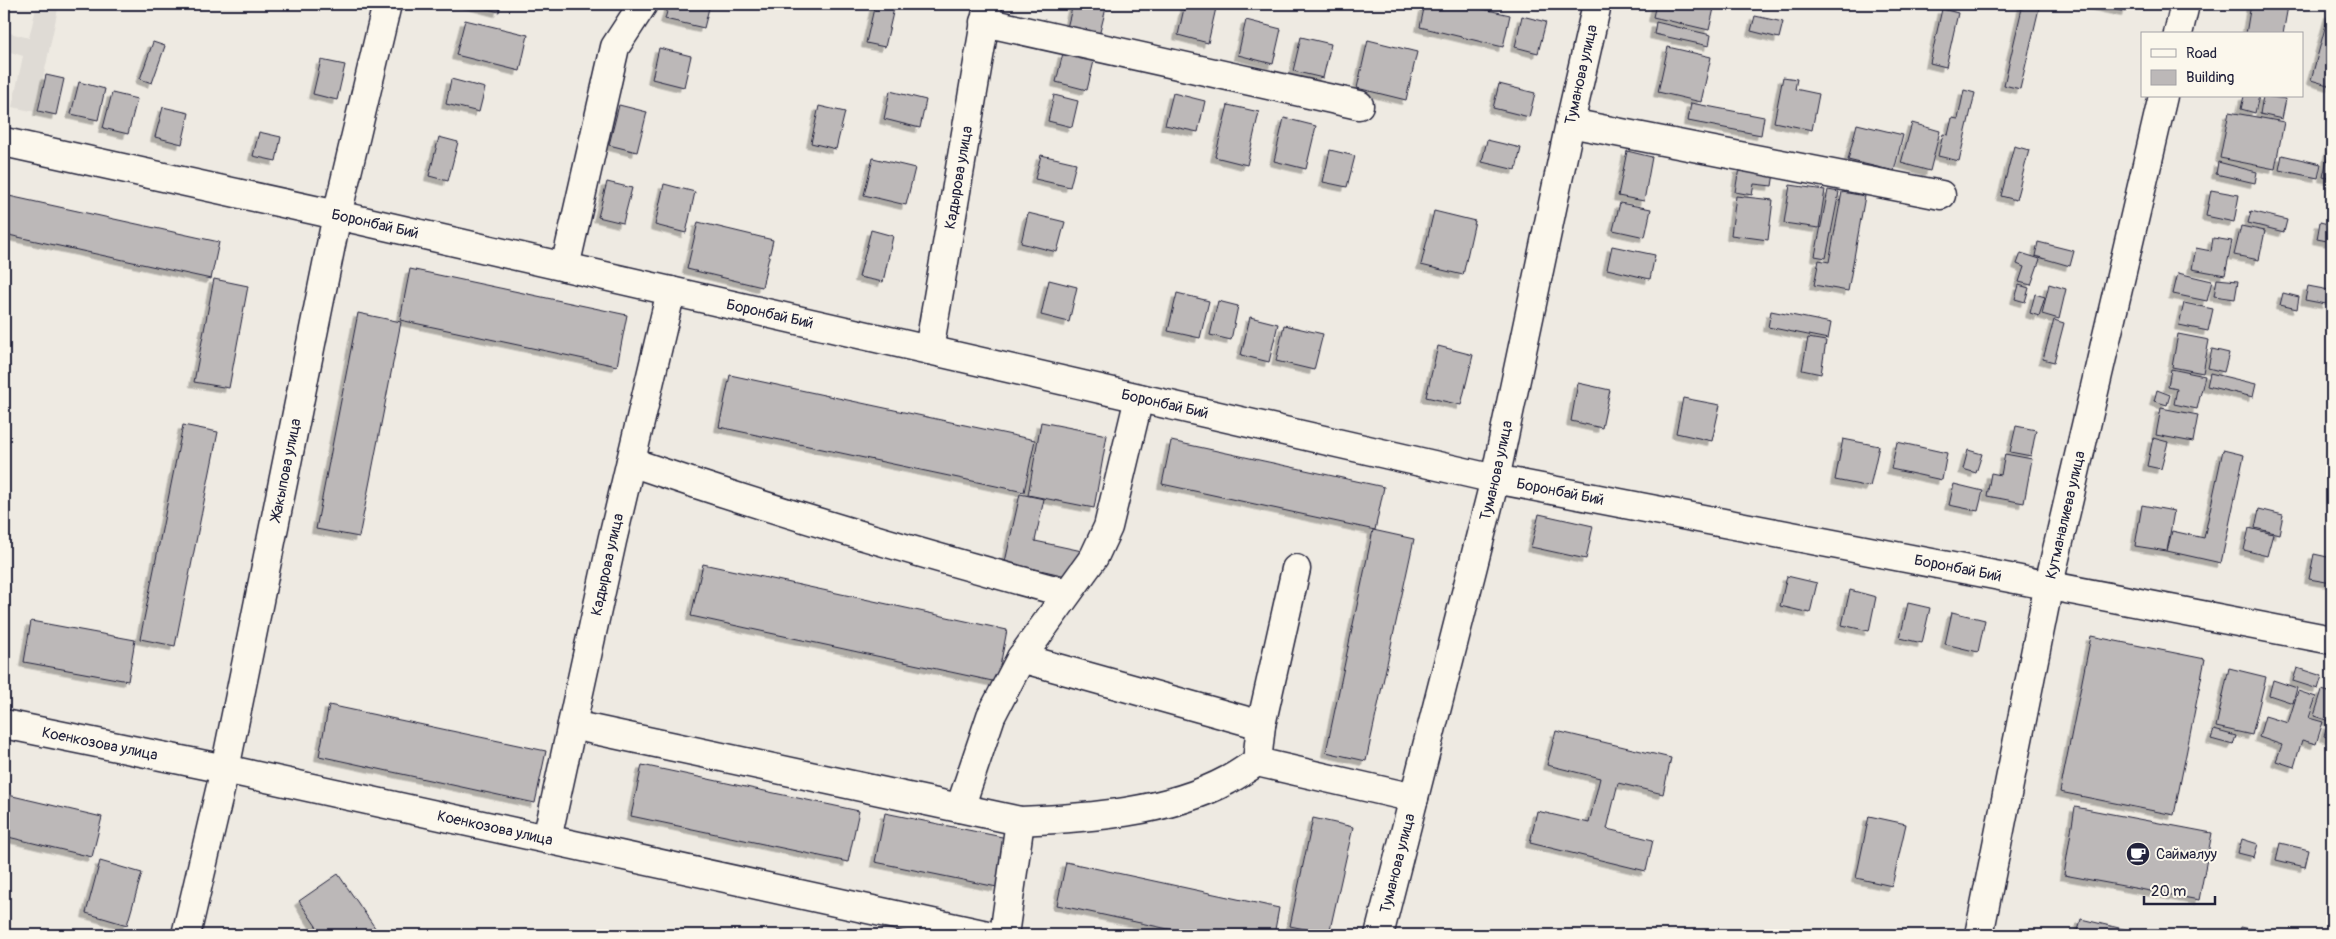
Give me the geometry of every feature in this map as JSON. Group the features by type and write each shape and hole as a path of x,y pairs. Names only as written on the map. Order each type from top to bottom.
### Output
{"street":[{"name":"Жакыпова улица","path":"186,935 225,769 337,215 387,4"},
{"path":"565,267 615,47 643,4"},
{"name":"Туманова улица","path":"1379,935 1495,479 1597,4"},
{"path":"2178,32 2184,4"},
{"path":"986,13 1359,105"},
{"name":"Кадырова улица","path":"929,350 986,13"},
{"name":"Кутманалиева улица","path":"1979,935 2049,584 2163,98"},
{"path":"1570,123 1941,195"},
{"name":"Боронбай Бий","path":"4,142 337,215 1495,479 2049,584 2332,640"},
{"name":"Кадырова улица","path":"548,839 631,462 671,291"},
{"path":"960,808 991,716 1020,658 1094,557 1108,527 1139,398"},
{"path":"631,462 731,496 968,567 1066,593"},
{"path":"1257,762 1261,726 1296,569"},
{"path":"1020,658 1261,726"},
{"name":"Коенкозова улица","path":"4,724 225,769 987,935"},
{"path":"572,725 1020,820 1082,818 1165,804 1228,780 1257,762 1414,798"},
{"path":"1004,935 1020,820"}],"shaded area":[{"path":"4,4 8,4 6,32 29,38 37,4 59,4 36,112 12,107 23,56 4,50"}],"building":[{"path":"468,4 501,4 499,12"},
{"path":"669,4 710,4 704,28 665,19"},
{"path":"875,4 895,4 885,47 866,43"},
{"path":"1073,4 1107,4 1099,36 1067,28"},
{"path":"1185,4 1216,8 1208,43 1178,35"},
{"path":"1425,4 1461,4 1510,15 1503,47 1420,27"},
{"path":"1656,4 1715,4 1709,30 1653,17"},
{"path":"1941,4 1959,4 1958,9"},
{"path":"2023,4 2040,4 2020,89 2004,85"},
{"path":"2090,4 2128,4 2126,12"},
{"path":"2251,4 2288,6 2283,32 2246,32"},
{"path":"1942,9 1958,13 1946,67 1930,63"},
{"path":"2329,13 2332,13 2331,86 2311,80"},
{"path":"1522,16 1546,22 1538,53 1515,47"},
{"path":"1755,16 1783,22 1779,38 1751,31"},
{"path":"465,20 528,35 520,71 456,55"},
{"path":"1246,20 1281,29 1273,64 1238,55"},
{"path":"1656,22 1711,35 1709,46 1654,34"},
{"path":"1301,37 1331,44 1323,78 1293,71"},
{"path":"1368,40 1417,52 1406,100 1357,88"},
{"path":"153,42 165,46 152,83 140,79"},
{"path":"1668,47 1711,57 1701,102 1658,92"},
{"path":"659,48 691,56 684,87 652,79"},
{"path":"1063,53 1094,61 1087,90 1056,82"},
{"path":"321,60 345,65 337,100 313,94"},
{"path":"46,75 64,79 56,115 38,111"},
{"path":"1783,77 1797,79 1795,89 1819,94 1812,130 1774,122"},
{"path":"451,79 485,88 479,112 446,104"},
{"path":"79,82 105,89 98,120 71,114"},
{"path":"1499,84 1535,93 1529,117 1493,108"},
{"path":"1964,90 1975,93 1959,161 1938,156 1943,134 1948,135 1952,118 1958,119"},
{"path":"890,91 926,100 920,128 884,119"},
{"path":"112,93 137,99 128,134 103,128"},
{"path":"1173,93 1205,101 1198,132 1165,125"},
{"path":"1054,95 1078,101 1072,127 1048,121"},
{"path":"2244,98 2259,98 2255,113 2241,109"},
{"path":"2263,98 2286,99 2282,119 2260,114"},
{"path":"1691,103 1764,117 1761,135 1688,121"},
{"path":"619,105 647,112 637,152 609,145"},
{"path":"1228,105 1259,112 1247,165 1215,157"},
{"path":"819,106 845,112 836,149 811,143"},
{"path":"163,107 189,113 182,144 155,137"},
{"path":"2229,112 2284,122 2275,169 2220,158"},
{"path":"1284,118 1316,126 1306,169 1274,161"},
{"path":"1912,123 1940,131 1930,171 1901,163"},
{"path":"1857,124 1903,135 1894,171 1848,160"},
{"path":"259,132 281,137 276,161 253,156"},
{"path":"439,137 458,142 448,181 429,176"},
{"path":"2332,137 2332,179 2323,177"},
{"path":"1487,140 1521,148 1516,170 1482,162"},
{"path":"2014,146 2029,150 2016,200 2001,196"},
{"path":"1330,150 1355,156 1347,187 1323,182"},
{"path":"1627,151 1652,157 1644,201 1618,196"},
{"path":"1041,155 1076,163 1070,187 1035,179"},
{"path":"2282,155 2321,164 2318,178 2279,170"},
{"path":"873,158 915,168 906,205 864,195"},
{"path":"2218,162 2257,172 2255,183 2216,174"},
{"path":"1739,168 1774,173 1772,186 1754,184 1752,195 1735,192"},
{"path":"607,182 632,188 623,223 598,217"},
{"path":"664,184 695,192 686,233 655,225"},
{"path":"1790,185 1825,190 1819,228 1784,223"},
{"path":"1828,190 1839,192 1826,258 1815,256"},
{"path":"2211,190 2239,195 2234,222 2206,216"},
{"path":"1842,192 1865,196 1848,291 1814,285 1819,260 1829,262"},
{"path":"9,196 219,242 211,279 4,234 4,219"},
{"path":"1736,196 1773,200 1768,240 1731,235"},
{"path":"1620,203 1651,209 1645,237 1613,230"},
{"path":"1434,211 1475,221 1463,275 1421,265"},
{"path":"2251,211 2287,220 2284,232 2248,223"},
{"path":"1028,213 1065,222 1057,252 1021,243"},
{"path":"698,222 773,240 762,287 687,269"},
{"path":"2320,222 2332,225 2332,242 2317,239"},
{"path":"2241,226 2265,231 2259,260 2234,255"},
{"path":"871,230 893,236 883,282 859,277"},
{"path":"2213,238 2232,241 2225,275 2192,269 2196,248 2211,251"},
{"path":"2038,242 2074,251 2070,266 2035,256"},
{"path":"1612,246 1655,255 1650,279 1607,269"},
{"path":"2021,253 2040,259 2031,285 2019,282 2024,267 2017,264"},
{"path":"410,269 627,315 617,366 400,320"},
{"path":"2178,273 2212,281 2207,301 2173,294"},
{"path":"214,279 248,286 229,388 194,382"},
{"path":"2217,279 2238,281 2235,299 2214,296"},
{"path":"1049,280 1077,287 1069,322 1041,315"},
{"path":"2049,284 2066,289 2059,319 2042,314"},
{"path":"2019,285 2029,288 2025,302 2015,299"},
{"path":"2308,286 2329,290 2326,304 2305,300"},
{"path":"1177,293 1209,301 1200,338 1168,331"},
{"path":"2283,293 2299,297 2297,309 2280,305"},
{"path":"2035,294 2045,297 2039,316 2030,313"},
{"path":"1218,301 1238,306 1231,340 1210,335"},
{"path":"2184,303 2213,309 2208,331 2179,325"},
{"path":"1771,311 1831,323 1828,339 1768,327"},
{"path":"358,313 401,322 359,537 316,529"},
{"path":"1250,317 1278,324 1269,362 1241,355"},
{"path":"2054,320 2064,323 2054,362 2043,359"},
{"path":"1284,325 1323,334 1314,370 1276,361"},
{"path":"2178,334 2209,340 2203,373 2172,367"},
{"path":"1808,338 1826,341 1821,374 1802,370"},
{"path":"1438,346 1473,355 1461,405 1426,397"},
{"path":"2212,349 2229,353 2224,372 2208,368"},
{"path":"2171,369 2205,376 2197,409 2174,404 2177,389 2168,387"},
{"path":"2210,373 2256,384 2253,397 2207,386"},
{"path":"730,375 1035,440 1024,492 719,427"},
{"path":"1578,383 1610,390 1602,428 1571,421"},
{"path":"2157,390 2170,395 2167,405 2154,401"},
{"path":"1683,398 1720,405 1712,441 1676,433"},
{"path":"2161,408 2198,415 2193,442 2156,435"},
{"path":"1041,422 1107,435 1094,508 1028,495"},
{"path":"183,425 218,432 175,646 140,639"},
{"path":"2016,426 2036,430 2031,456 2010,452"},
{"path":"2153,438 2168,442 2161,469 2147,466"},
{"path":"1843,439 1879,446 1870,487 1835,480"},
{"path":"1171,441 1384,487 1375,530 1162,484"},
{"path":"1897,442 1947,453 1942,480 1891,469"},
{"path":"1968,450 1982,454 1976,473 1963,469"},
{"path":"2223,450 2244,455 2221,563 2167,551 2172,531 2204,538"},
{"path":"2005,454 2032,459 2024,503 1987,496 1991,473 2001,475"},
{"path":"1954,484 1983,491 1978,511 1949,505"},
{"path":"1020,494 1044,499 1035,541 1082,551 1075,578 1005,562"},
{"path":"2142,505 2174,511 2167,551 2135,546"},
{"path":"2259,509 2283,515 2279,534 2255,528"},
{"path":"1539,514 1593,526 1586,559 1531,547"},
{"path":"2249,528 2273,534 2267,556 2244,550"},
{"path":"1373,530 1414,539 1366,761 1326,752"},
{"path":"2314,554 2332,558 2332,583 2309,579"},
{"path":"703,564 1007,630 997,682 691,616"},
{"path":"1787,576 1817,583 1810,613 1780,606"},
{"path":"1850,590 1876,597 1869,631 1842,625"},
{"path":"1908,603 1930,608 1922,643 1900,638"},
{"path":"1952,612 1985,620 1978,652 1945,644"},
{"path":"31,621 135,640 128,681 24,662"},
{"path":"2091,636 2205,659 2174,815 2060,792"},
{"path":"2229,668 2266,677 2252,735 2216,727"},
{"path":"2297,668 2322,676 2318,689 2293,681"},
{"path":"2273,680 2297,688 2293,703 2269,695"},
{"path":"2322,690 2332,693 2332,722 2314,716"},
{"path":"2298,691 2316,697 2309,718 2323,722 2316,744 2302,740 2294,767 2276,761 2282,745 2259,737 2265,716 2288,723"},
{"path":"329,705 546,751 535,803 319,756"},
{"path":"2328,724 2332,726 2332,739 2324,736"},
{"path":"2214,730 2236,736 2233,745 2211,739"},
{"path":"1556,731 1671,758 1663,794 1618,783 1607,829 1653,840 1646,871 1530,843 1537,811 1589,823 1600,778 1547,765"},
{"path":"642,765 859,811 848,862 631,816"},
{"path":"4,794 102,817 92,857 4,836"},
{"name":"Саймалуу","path":"2075,807 2212,833 2199,900 2064,875"},
{"path":"885,813 1007,838 997,887 875,862"},
{"path":"1869,816 1906,824 1892,886 1856,878"},
{"path":"1313,818 1353,827 1329,934 1290,926"},
{"path":"2242,839 2258,844 2254,857 2238,853"},
{"path":"2280,843 2309,850 2305,867 2276,860"},
{"path":"100,861 142,873 127,925 86,913"},
{"path":"1066,862 1279,908 1274,935 1196,935 1057,905"},
{"path":"338,874 380,935 322,935 299,901"},
{"path":"2081,919 2140,933 2140,935 2077,935"},
{"path":"2241,927 2277,935 2239,935"}],"place":[{"name":"Саймалуу","path":"2138,854"}]}
